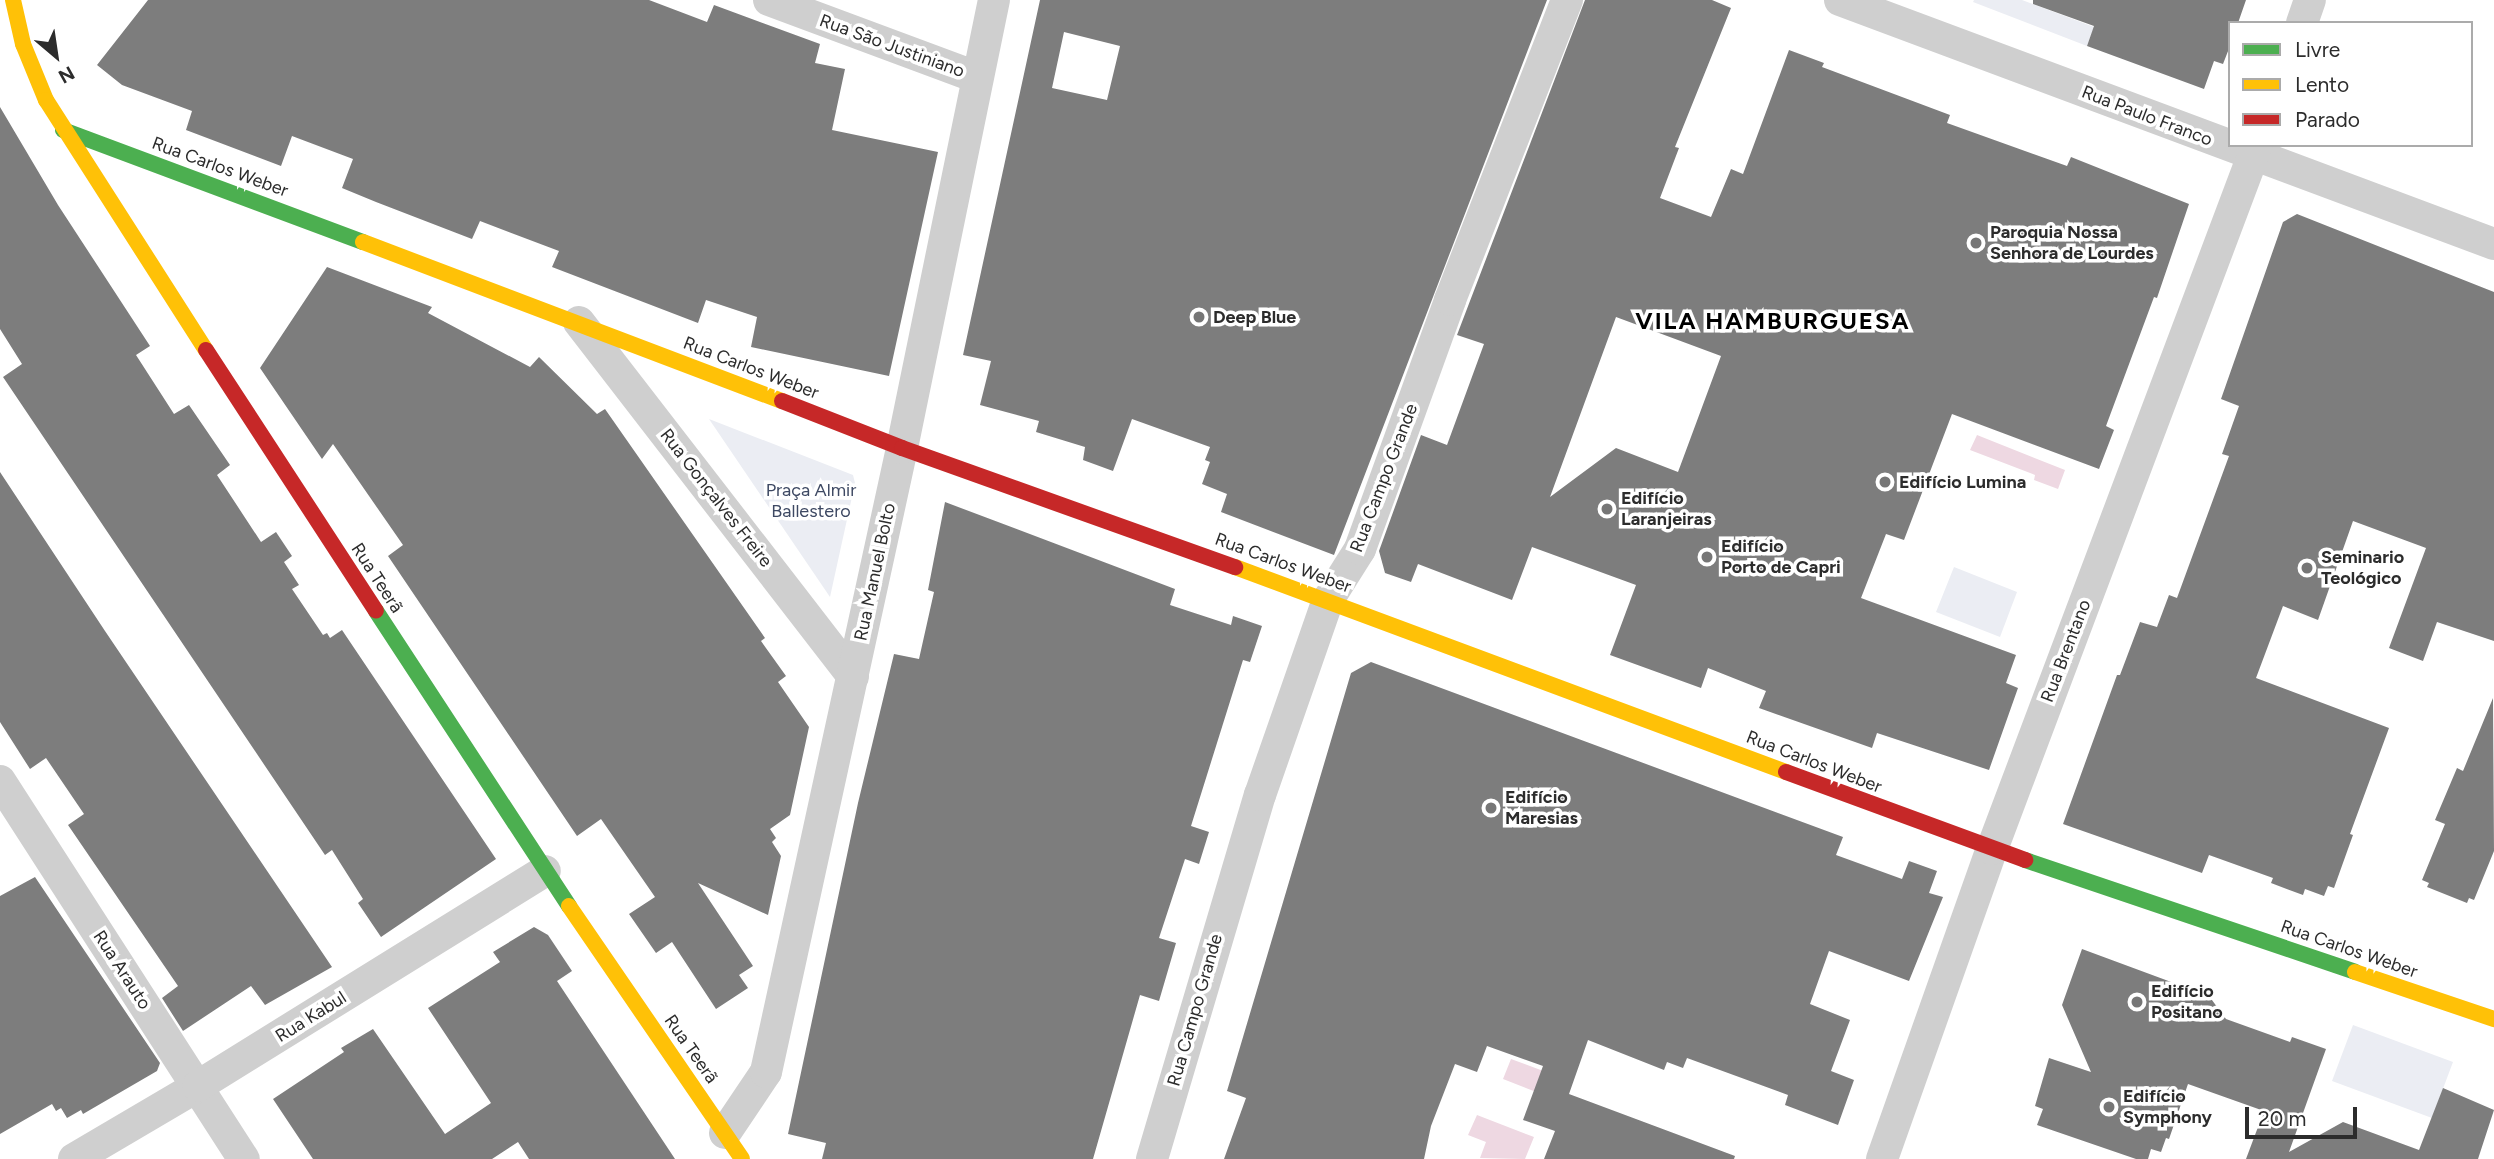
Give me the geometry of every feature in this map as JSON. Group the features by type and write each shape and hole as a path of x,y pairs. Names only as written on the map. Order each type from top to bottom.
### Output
{"street":[{"name":"Rua Teerã","path":"13,0 23,44 46,100 63,130 545,871 734,1146"},
{"name":"Rua São Justiniano","path":"769,0 976,77"},
{"name":"Rua Manuel Bolto","path":"734,1146 766,1072 902,447 976,77 994,0"},
{"name":"Rua Campo Grande","path":"1152,1159 1260,795 1328,600 1360,549 1450,300 1567,0"},
{"name":"Rua Paulo Franco","path":"1840,0 2228,140"},
{"path":"2303,21 2310,0"},
{"name":"Rua Carlos Weber","path":"63,130 579,322 902,447 1328,600 1992,849 2494,1019"},
{"name":"Rua Paulo Franco","path":"2255,150 2494,244"},
{"name":"Rua Brentano","path":"1882,1159 1992,849 2255,150"},
{"name":"Rua Gonçalves Freire","path":"579,322 853,676"},
{"name":"Rua Arauto","path":"2,788 244,1159"},
{"name":"Rua Kabul","path":"74,1159 198,1086 545,871"}],"green space":[{"path":"2022,0 2094,27 2087,46 1973,2"},
{"name":"Praça Almir Ballestero","path":"709,419 853,475 855,483 830,597"},
{"path":"1954,567 2017,592 2000,637 1936,612"},
{"path":"2353,1025 2453,1062 2432,1118 2332,1081"}],"shaded area":[{"path":"1977,435 2065,470 2058,489 2034,480 2035,475 1970,450"},
{"path":"1511,1059 1562,1078 1554,1099 1503,1079"},
{"path":"1477,1115 1534,1137 1525,1159 1480,1158 1486,1142 1468,1135"}],"building":[{"path":"148,0 649,0 707,22 714,5 820,44 815,63 845,69 832,130 938,152 889,376 751,347 757,317 706,300 698,323 552,267 559,251 480,221 472,239 376,202 342,188 353,159 292,136 281,166 186,130 192,111 122,85 97,65"},
{"path":"1040,0 1547,0 1334,555 1221,512 1227,494 1202,484 1210,462 1205,460 1210,447 1132,419 1113,471 1083,460 1085,447 1036,432 1039,421 980,405 991,361 963,355","holes":["1064,32 1120,46 1107,100 1052,88"]},
{"path":"1585,0 1712,0 1731,8 1675,147 1679,148 1660,198 1711,217 1731,169 1743,174 1789,50 1824,63 1822,67 1950,115 1947,123 2067,166 2071,157 2189,204 2157,298 2154,297 2106,426 2114,430 2099,469 1952,414 1904,540 1886,534 1861,598 2016,655 2006,683 2018,688 1989,770 1877,733 1872,748 1759,708 1766,691 1708,668 1701,688 1610,655 1636,585 1532,547 1512,600 1418,564 1411,582 1385,573 1379,551 1421,435 1447,445 1484,344 1457,335","holes":["1616,317 1721,356 1678,472 1616,448 1550,497"]},
{"path":"2033,0 2246,0 2239,21 2228,21 2228,51 2223,64 2214,61 2204,89 2087,46 2094,26 2033,4"},
{"path":"0,107 58,205 150,346 136,355 174,414 189,405 230,465 217,475 261,542 276,532 292,556 284,562 299,585 292,589 323,635 327,633 330,638 342,630 496,859 381,937 358,903 363,899 332,850 325,855 3,377 22,364 0,329"},
{"path":"2297,214 2494,292 2494,641 2437,622 2423,661 2389,648 2426,548 2353,521 2318,620 2283,606 2256,678 2389,728 2350,834 2353,835 2334,888 2328,886 2324,896 2305,889 2303,895 2271,883 2273,878 2209,855 2202,873 2063,824 2117,675 2120,675 2140,622 2157,627 2169,595 2177,598 2229,456 2222,454 2239,406 2221,399 2283,222"},
{"path":"327,267 432,307 428,313 530,367 539,357 597,414 605,409 765,638 761,641 786,676 778,682 809,727 790,815 770,829 776,838 772,842 781,856 768,915 698,883 753,966 739,975 748,988 716,1009 672,942 656,953 629,914 655,897 601,819 577,836 388,556 403,545 333,444 322,459 260,368"},
{"path":"0,472 332,967 265,1005 251,986 183,1031 162,998 178,986 68,825 84,814 46,758 30,769 0,722"},
{"path":"945,502 1175,589 1170,605 1231,625 1233,616 1262,626 1250,662 1243,660 1191,826 1209,832 1199,864 1185,859 1159,938 1176,943 1159,1001 1140,995 1093,1159 822,1159 826,1143 788,1134 858,803 894,654 919,659 934,592 928,590"},
{"path":"1371,662 1843,837 1836,855 1902,879 1909,861 1937,871 1929,893 1943,897 1909,981 1829,951 1810,1004 1850,1020 1831,1071 1854,1080 1838,1125 1785,1105 1788,1095 1687,1058 1683,1068 1667,1062 1664,1070 1588,1040 1569,1094 1735,1156 1734,1159 1544,1159 1555,1131 1523,1120 1543,1066 1487,1046 1477,1072 1455,1064 1431,1126 1424,1159 1224,1159 1246,1098 1227,1091 1351,673"},
{"path":"2493,698 2494,851 2474,900 2469,898 2467,903 2427,887 2429,883 2422,880 2445,824 2435,820 2457,768 2463,771"},
{"path":"35,877 160,1063 157,1071 83,1114 81,1110 67,1118 61,1108 56,1111 52,1104 0,1134 0,896"},
{"path":"534,927 548,935 572,971 557,981 675,1159 529,1159 518,1142 492,1159 313,1159 273,1099 344,1052 341,1048 373,1029 445,1134 491,1103 428,1008 500,962 493,952"},
{"path":"2082,949 2209,996 2226,1019 2290,1042 2292,1037 2326,1049 2289,1152 2343,1122 2419,1150 2443,1088 2494,1110 2478,1159 2246,1159 2264,1111 2188,1084 2169,1139 2166,1138 2161,1152 2151,1149 2148,1159 2136,1159 2037,1125 2043,1109 2035,1106 2049,1058 2091,1072 2062,1005"}],"traffic: fast":[{"path":"63,130 363,242"},
{"path":"376,611 569,906"},
{"path":"2025,860 2355,972"}],"traffic: slow":[{"path":"13,0 23,44 46,100 206,350"},
{"path":"363,242 782,401"},
{"path":"1235,567 1786,772"},
{"path":"569,906 742,1159"},
{"path":"2355,972 2494,1019"}],"traffic: jam":[{"path":"206,350 376,611"},
{"path":"782,401 902,448 1235,567"},
{"path":"1786,772 2025,860"}],"place":[{"name":"Paroquia Nossa Senhora de Lourdes","path":"1976,243"},
{"name":"Deep Blue","path":"1199,317"},
{"name":"Edifício Lumina","path":"1885,482"},
{"name":"Edifício Laranjeiras","path":"1607,509"},
{"name":"Edifício Porto de Capri","path":"1707,557"},
{"name":"Seminario Teológico","path":"2307,568"},
{"name":"Edifício Maresias","path":"1491,808"},
{"name":"Edifício Positano","path":"2137,1002"},
{"name":"Edifício Symphony","path":"2109,1107"}],"district":[{"name":"VILA HAMBURGUESA","path":"1773,321"}]}
